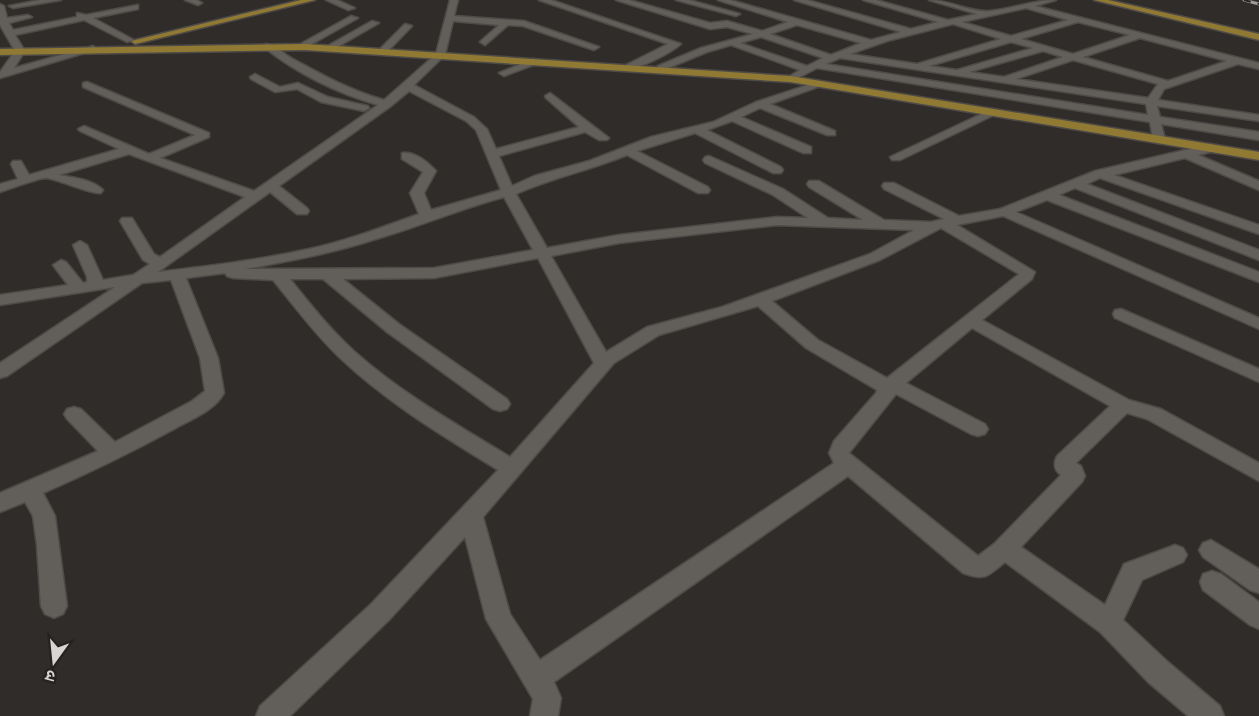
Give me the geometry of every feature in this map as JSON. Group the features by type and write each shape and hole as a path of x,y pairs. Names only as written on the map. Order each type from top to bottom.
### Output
{"main road":[{"path":"93,49 298,0"},
{"path":"106,48 311,0"},
{"path":"1098,0 1259,35"},
{"path":"1114,0 1259,35"},
{"path":"0,52 268,46 661,68 790,79 1259,156"}],"street":[{"path":"2,15 25,0"},
{"path":"13,6 57,0"},
{"path":"300,47 352,13 330,0"},
{"path":"0,372 271,186 408,86 440,55 454,0"},
{"path":"543,0 676,44 629,67"},
{"path":"620,0 710,26 729,24 835,57 1259,118"},
{"path":"683,0 800,34"},
{"path":"722,0 873,44"},
{"path":"832,0 931,28"},
{"path":"867,0 1168,84"},
{"path":"933,0 992,15"},
{"path":"966,0 1009,10"},
{"path":"1010,0 1005,1 1259,66"},
{"path":"790,79 835,57 913,32 1053,2"},
{"path":"798,5 913,32"},
{"path":"798,5 893,38"},
{"path":"82,6 72,8 84,18 130,40"},
{"path":"10,33 135,7"},
{"path":"2,15 38,15"},
{"path":"2,15 20,51 2,74"},
{"path":"450,18 529,26 594,47"},
{"path":"914,67 1078,19"},
{"path":"661,68 704,50 799,21"},
{"path":"485,42 506,22"},
{"path":"329,48 375,23"},
{"path":"383,51 408,26"},
{"path":"1002,80 1140,35"},
{"path":"730,42 811,67 1259,136"},
{"path":"831,44 852,51"},
{"path":"268,46 285,59 351,94 382,107"},
{"path":"61,57 106,48"},
{"path":"955,73 1043,48"},
{"path":"2,74 93,49"},
{"path":"1159,139 1151,102 1157,91 1168,84 1259,54"},
{"path":"504,73 533,62"},
{"path":"255,77 279,90 298,86 325,100 382,107"},
{"path":"0,300 215,270 311,253 372,236 508,192 539,179 592,164 656,140 732,117 760,104 821,84"},
{"path":"87,85 205,135 150,158"},
{"path":"408,86 470,118 481,129 508,192 604,364"},
{"path":"550,96 587,128 603,138"},
{"path":"760,104 831,133"},
{"path":"896,157 992,112"},
{"path":"732,117 807,150"},
{"path":"492,154 587,128"},
{"path":"84,129 150,158 255,196"},
{"path":"696,129 777,170"},
{"path":"215,270 278,275 434,273 619,239 723,226 777,221 944,224 1004,212 1100,174 1211,148"},
{"path":"0,188 132,149"},
{"path":"628,151 703,190"},
{"path":"1186,154 1259,186"},
{"path":"406,156 421,163 430,171 430,176 417,190 427,217"},
{"path":"709,160 778,192 825,222"},
{"path":"16,164 26,181"},
{"path":"1100,174 1259,230"},
{"path":"46,176 82,183 96,190"},
{"path":"1073,183 1259,255"},
{"path":"814,184 881,224"},
{"path":"271,186 302,211"},
{"path":"888,186 926,203 944,224 1028,272 1026,276 889,387 886,395 841,447 839,453 849,464 971,564 980,568 1002,551 1074,476 1064,462 1123,405"},
{"path":"1045,194 1259,277"},
{"path":"1004,212 1259,324"},
{"path":"127,221 148,256 160,263"},
{"path":"270,716 380,612 513,469 608,358 653,331 728,311 875,257 944,224"},
{"path":"80,245 95,277 87,287"},
{"path":"61,265 87,287"},
{"path":"327,274 393,328 500,404"},
{"path":"0,503 113,453 199,406 215,393 209,358 177,275"},
{"path":"278,275 318,324 357,364 421,411 513,469"},
{"path":"760,299 812,344 882,384 978,429"},
{"path":"1120,314 1259,376"},
{"path":"970,320 1123,405 1154,414 1259,472"},
{"path":"74,414 113,453"},
{"path":"536,678 849,464"},
{"path":"30,490 44,516 49,544 54,606"},
{"path":"471,515 499,619 547,698 544,716"},
{"path":"1211,550 1259,582"},
{"path":"1002,551 1011,553 1109,623 1158,672 1210,716"},
{"path":"1109,623 1133,572 1175,555"},
{"path":"1212,582 1259,617"}],"railway":[{"path":"1244,0 1259,4"}]}
